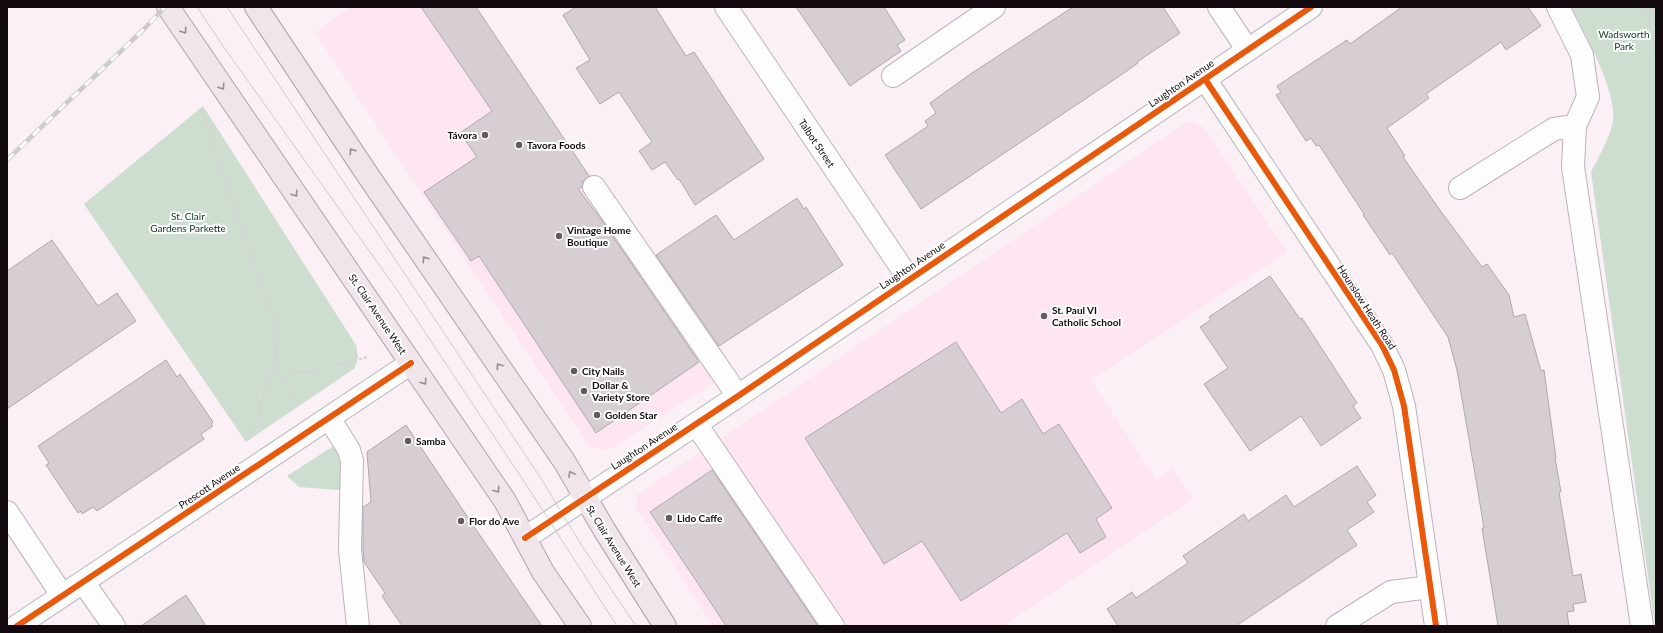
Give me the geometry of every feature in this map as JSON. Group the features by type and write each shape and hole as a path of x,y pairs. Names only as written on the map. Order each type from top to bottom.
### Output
{"main road":[{"name":"St. Clair Avenue West","path":"168,7 505,501 543,572 580,626"},
{"name":"St. Clair Avenue West","path":"256,7 564,461 584,497 665,626"}],"street":[{"name":"Talbot Street","path":"726,7 909,279"},
{"path":"1218,7 1247,49"},
{"name":"Laughton Avenue","path":"525,538 584,497 738,396 1311,7"},
{"path":"1558,7 1582,55 1588,97 1575,126 1573,167 1642,626"},
{"path":"893,76 980,11"},
{"name":"Hounslow Heath Road","path":"1205,79 1382,345 1394,370 1404,406 1436,626"},
{"path":"1460,188 1554,129 1575,126"},
{"path":"594,187 738,396"},
{"name":"Prescott Avenue","path":"17,626 412,363"},
{"path":"329,418 349,450 352,461 350,550 358,626"},
{"path":"696,424 834,626"},
{"path":"7,512 62,595"},
{"path":"84,582 114,626"},
{"path":"1337,626 1392,592 1430,587"}],"path":[{"path":"1656,10 1647,7 1656,56"},
{"path":"203,107 214,148 262,291 275,318 275,366 301,411"},
{"path":"281,376 331,367 368,357"},
{"path":"252,437 270,372 275,366"}],"shaded area":[{"path":"350,7 476,7 592,179 719,380 614,447 602,450 590,447 315,33"},
{"name":"St. Paul VI Catholic School","path":"1187,122 1193,122 1204,127 1287,252 1091,380 1156,479 1173,468 1193,499 1003,626 713,626 636,508 637,495"}],"green space":[{"name":"Wadsworth Park","path":"1571,7 1656,7 1656,626 1591,172 1610,133 1613,121 1613,109 1610,94 1599,63"},
{"name":"St. Clair Gardens Parkette","path":"203,106 356,345 358,357 355,368 246,442 84,204"},
{"path":"335,445 346,461 345,488 338,490 299,487 287,476"}],"building":[{"path":"421,7 476,7 589,176 583,181 582,187 578,189 600,218 699,362 596,433 479,256 471,261 424,192 477,157 460,133 492,111"},
{"path":"576,7 655,7 686,56 694,52 764,159 695,205 679,179 678,180 665,162 652,170 639,151 652,142 619,92 600,104 576,68 590,60 563,15"},
{"path":"796,7 884,7 905,40 897,45 901,51 850,86"},
{"path":"1073,7 1163,7 1180,33 1137,62 1138,63 1118,77 921,209 885,155 928,126 925,121 936,113 930,103 972,73"},
{"path":"1402,7 1528,7 1541,26 1506,50 1501,42 1426,94 1429,98 1387,128 1405,156 1403,157 1437,206 1482,267 1487,264 1509,295 1514,317 1525,314 1541,371 1544,370 1555,458 1561,492 1559,492 1573,576 1581,574 1586,602 1573,604 1574,611 1567,612 1569,626 1498,626 1474,468 1457,370 1448,337 1392,253 1390,255 1363,215 1364,214 1319,145 1316,146 1311,138 1306,141 1276,95 1281,92 1277,86 1347,40 1350,44"},
{"path":"797,198 804,209 806,207 843,265 719,346 656,255 716,215 734,240"},
{"path":"52,240 98,306 117,293 136,321 7,409 7,271"},
{"path":"1270,276 1300,319 1302,318 1357,403 1353,406 1361,418 1321,446 1301,416 1250,451 1204,384 1228,368 1200,327 1211,320 1209,317"},
{"path":"956,342 1001,413 1022,399 1043,434 1059,424 1112,508 1096,519 1106,537 1080,553 1067,533 961,601 922,541 884,564 805,438"},
{"path":"166,360 177,377 180,374 213,422 211,424 213,426 201,434 204,439 97,511 93,507 82,514 81,511 78,513 46,465 49,463 38,446"},
{"path":"406,425 542,626 402,626 382,596 385,593 364,562 363,507 371,502 367,452"},
{"path":"1357,466 1376,495 1367,502 1374,512 1347,530 1357,545 1236,626 1118,626 1107,609 1132,592 1136,598 1188,563 1183,556 1244,514 1248,521 1286,495 1294,507"},
{"path":"712,470 818,626 726,626 650,512"},
{"path":"186,595 206,626 141,626"}],"tram line":[{"path":"197,7 223,46 395,287 527,486 617,626"},
{"path":"227,7 540,477 582,546 636,626"}],"railway":[{"path":"7,160 143,30 165,7"}],"cycle path":[{"path":"525,538 738,396 1311,7"},
{"path":"1205,79 1382,345 1394,370 1404,406 1436,626"},
{"path":"17,626 411,363"}],"place":[{"name":"Távora","path":"485,135"},
{"name":"Tavora Foods","path":"519,145"},
{"name":"Vintage Home Boutique","path":"559,236"},
{"name":"St. Paul VI Catholic School","path":"1044,316"},
{"name":"City Nails","path":"574,371"},
{"name":"Dollar & Variety Store","path":"584,391"},
{"name":"Golden Star","path":"597,415"},
{"name":"Samba","path":"408,441"},
{"name":"Lido Caffe","path":"669,518"},
{"name":"Flor do Ave","path":"461,521"}]}
